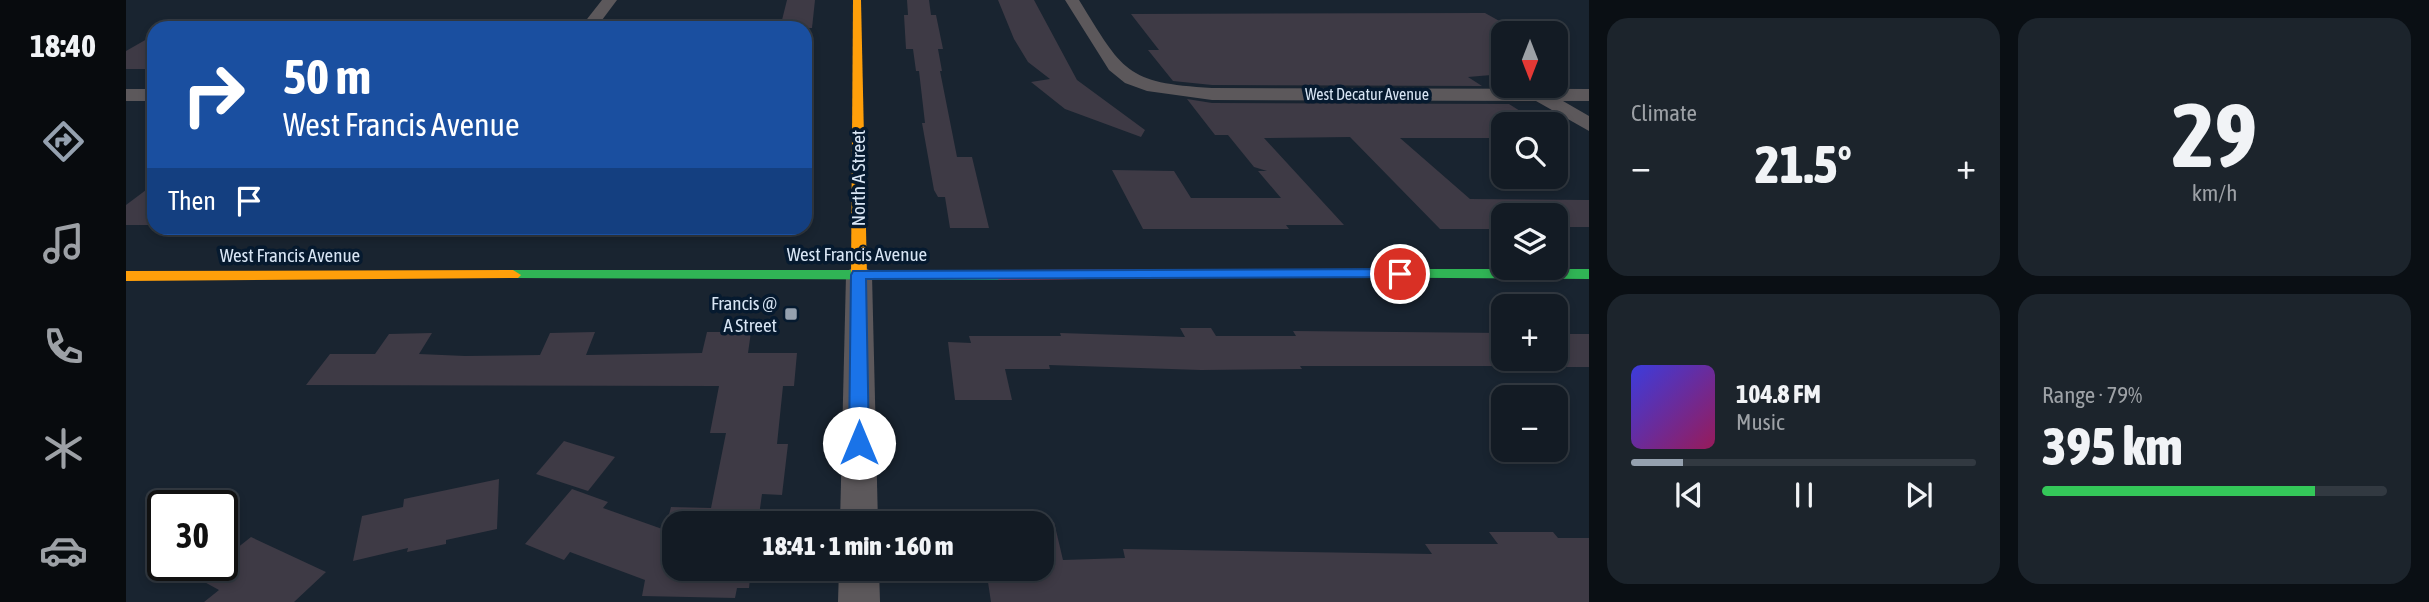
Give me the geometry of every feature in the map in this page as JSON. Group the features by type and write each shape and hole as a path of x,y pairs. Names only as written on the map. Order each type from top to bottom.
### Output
{"main road":[{"name":"North A Street","path":"857,0 859,275"},
{"name":"West Francis Avenue","path":"126,276 1589,274"}],"street":[{"path":"594,21 610,0"},
{"name":"West Decatur Avenue","path":"1072,0 1122,74 1145,85 1178,92 1212,94 1491,95"},
{"name":"West Decatur Avenue","path":"1568,94 1589,94"},
{"path":"126,95 147,95"},
{"path":"1546,98 1589,125"},
{"name":"North A Street","path":"859,275 859,511"},
{"path":"859,581 859,602"}],"building":[{"path":"787,0 815,0 812,28 812,21 782,21"},
{"path":"907,0 929,0 931,15 936,15 943,49 938,49 940,71 957,157 972,157 989,228 950,228 945,197 938,197 934,190 922,123 925,123 919,71 916,71 913,49 906,49 904,15 908,15"},
{"path":"998,0 1034,0 1077,80 1145,130 1141,137 1065,109 1031,82 1050,79 1028,62 1014,39"},
{"path":"1485,13 1499,21 1491,21 1491,75 1468,77 1482,86 1212,85 1173,81 1148,50 1159,50 1131,14"},
{"path":"147,39 147,69 126,69 126,51"},
{"path":"1187,99 1212,103 1509,104 1522,112 1491,112 1491,138 1400,138 1470,199 1589,200 1589,227 1568,227 1568,203 1491,203 1491,229 1440,229 1350,137 1264,138 1344,225 1286,225 1289,229 1143,229 1112,170 1174,171 1191,198 1281,198 1258,171 1267,171 1254,167 1228,135 1215,135"},
{"path":"147,189 147,225 126,225 126,205"},
{"path":"1180,328 1211,328 1216,336 1296,336 1293,331 1491,333 1491,366 1300,366 1302,369 1201,370 1049,365 1050,369 1005,369 1012,400 955,400 948,342 971,343 969,336 1061,336 1060,333 1185,337"},
{"path":"595,332 586,355 702,353 707,332 751,332 748,353 797,353 794,386 783,386 777,444 788,444 782,495 762,494 760,511 670,511 671,507 711,508 726,433 710,433 719,386 306,385 330,354 375,354 389,334 432,333 419,354 465,356 540,355 550,333"},
{"path":"1568,334 1589,334 1589,367 1568,367"},
{"path":"564,441 615,457 588,491 536,474"},
{"path":"499,479 497,529 446,540 446,544 407,552 408,548 353,561 362,516 403,507 404,499"},
{"path":"572,489 608,502 603,508 662,529 662,581 750,581 749,588 737,588 735,598 642,596 645,580 570,552 564,560 525,544"},
{"path":"1054,522 1063,560 1125,558 1123,549 1432,554 1425,544 1498,544 1489,532 1553,532 1558,538 1589,538 1589,602 991,602 988,581 1054,581"},
{"path":"251,537 326,572 294,602 204,602 219,590 203,581 238,581 238,547"}],"traffic: fast":[{"path":"1298,274 1589,274"},
{"path":"513,275 999,275"}],"traffic: slow":[{"path":"857,0 859,275"},
{"path":"126,276 513,275"}],"traffic: jam":[{"path":"999,275 1298,274"}],"place":[{"name":"Francis @ A Street","path":"791,314"}],"route":[{"path":"859,443 859,275 1400,274"}]}
